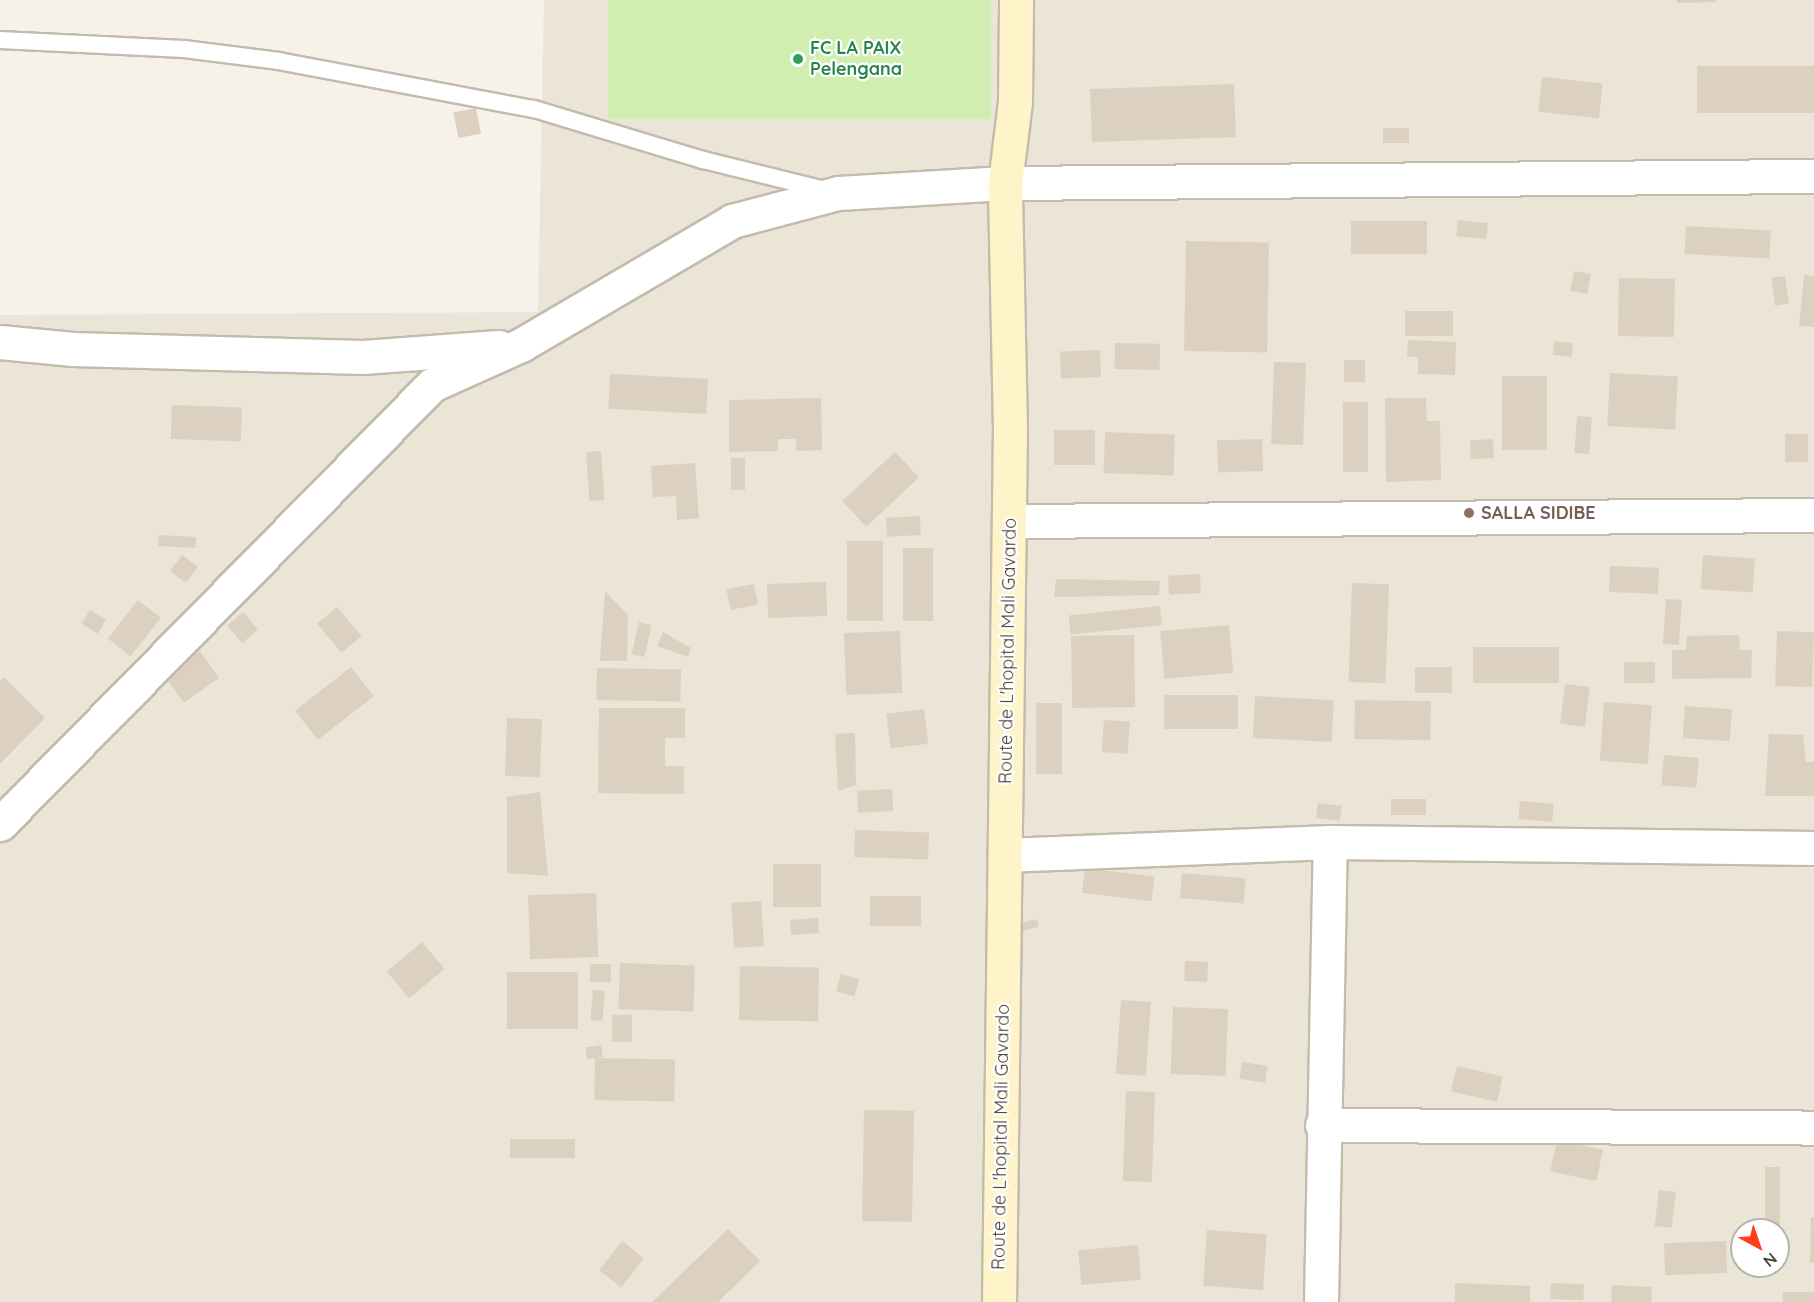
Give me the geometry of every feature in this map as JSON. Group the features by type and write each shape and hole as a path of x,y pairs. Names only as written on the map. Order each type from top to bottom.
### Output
{"main road":[{"name":"Route de L'hopital Mali Gavardo","path":"999,1302 1010,521 1005,183 1015,102 1016,0"}],"street":[{"path":"0,824 432,385 522,345 732,221 838,194 1005,183 1814,176"},
{"path":"0,342 73,349 363,357 522,345"},
{"path":"1010,521 1814,515"},
{"path":"1005,855 1330,843 1814,848"},
{"path":"1321,1302 1322,1125 1330,843"},
{"path":"1322,1125 1814,1128"}],"lane":[{"path":"0,40 184,49 279,61 534,109 703,160 838,194"}],"shaded area":[{"path":"544,0 1814,0 1814,1302 0,1302 0,315 538,312"}],"green space":[{"name":"FC LA PAIX Pelengana","path":"608,0 991,0 991,119 608,119"}],"building":[{"path":"1677,0 1716,0 1716,2 1677,3"},
{"path":"1697,66 1814,66 1814,113 1697,113"},
{"path":"1542,77 1603,83 1599,118 1538,112"},
{"path":"1234,84 1236,137 1092,142 1090,89"},
{"path":"476,108 481,134 458,138 453,112"},
{"path":"1383,128 1409,128 1409,143 1383,143"},
{"path":"1458,220 1488,223 1486,239 1456,236"},
{"path":"1351,221 1427,221 1427,254 1351,254"},
{"path":"1686,226 1771,230 1769,258 1685,254"},
{"path":"1186,241 1269,242 1267,352 1184,351"},
{"path":"1574,271 1591,274 1587,294 1571,291"},
{"path":"1804,275 1814,276 1814,327 1799,326"},
{"path":"1785,276 1789,304 1775,306 1771,278"},
{"path":"1619,278 1675,279 1674,337 1618,336"},
{"path":"1405,311 1453,311 1453,336 1405,336"},
{"path":"1408,340 1456,342 1455,375 1418,374 1418,357 1407,357"},
{"path":"1554,341 1573,343 1571,357 1553,355"},
{"path":"1115,343 1160,344 1160,370 1115,369"},
{"path":"1100,350 1101,377 1061,378 1060,351"},
{"path":"1344,360 1365,360 1365,382 1344,382"},
{"path":"1274,362 1306,363 1303,445 1271,444"},
{"path":"1610,373 1678,377 1675,429 1607,426"},
{"path":"610,374 708,379 706,414 608,409"},
{"path":"1502,376 1547,376 1547,450 1502,450"},
{"path":"821,398 822,450 796,451 796,439 778,439 778,451 729,452 729,400"},
{"path":"1385,398 1426,398 1427,421 1440,421 1441,480 1386,482"},
{"path":"1343,402 1368,402 1368,472 1343,472"},
{"path":"172,405 242,407 241,441 171,439"},
{"path":"1577,416 1592,417 1589,454 1574,453"},
{"path":"1054,430 1095,430 1095,465 1054,465"},
{"path":"1105,432 1175,434 1174,475 1104,473"},
{"path":"1785,434 1808,434 1808,462 1785,462"},
{"path":"1262,439 1263,471 1218,473 1217,441"},
{"path":"1493,439 1494,458 1471,459 1470,440"},
{"path":"601,451 604,500 589,501 586,452"},
{"path":"895,452 919,478 866,527 842,501"},
{"path":"731,458 745,458 745,490 731,490"},
{"path":"695,463 699,518 677,520 676,496 653,497 651,466"},
{"path":"920,516 921,535 887,537 886,518"},
{"path":"159,535 196,537 195,548 158,546"},
{"path":"847,541 883,541 883,621 847,621"},
{"path":"903,548 933,548 933,621 903,621"},
{"path":"182,555 198,567 186,583 170,571"},
{"path":"1703,555 1755,559 1753,593 1701,589"},
{"path":"1610,566 1659,568 1658,594 1609,592"},
{"path":"1200,574 1201,593 1169,595 1168,576"},
{"path":"1056,579 1160,581 1159,595 1054,597"},
{"path":"826,582 827,616 768,618 767,584"},
{"path":"1352,583 1389,584 1386,683 1349,682"},
{"path":"754,584 758,605 731,610 727,589"},
{"path":"605,591 628,615 627,661 600,661"},
{"path":"1666,599 1682,600 1679,645 1663,644"},
{"path":"138,600 161,618 131,656 108,639"},
{"path":"1160,606 1162,625 1070,635 1069,616"},
{"path":"337,607 361,636 342,653 317,624"},
{"path":"90,610 106,620 98,634 82,624"},
{"path":"243,612 258,629 242,643 227,626"},
{"path":"639,622 652,625 644,657 632,654"},
{"path":"1229,625 1233,673 1164,679 1160,631"},
{"path":"900,631 902,693 846,695 844,633"},
{"path":"1777,631 1814,632 1812,687 1775,686"},
{"path":"663,632 691,648 688,657 657,646"},
{"path":"1134,635 1135,707 1072,708 1071,636"},
{"path":"1739,635 1740,650 1752,650 1751,678 1672,679 1672,650 1686,650 1687,636"},
{"path":"1473,647 1559,647 1559,683 1473,683"},
{"path":"200,651 219,678 184,703 165,676"},
{"path":"1624,662 1655,662 1655,683 1624,683"},
{"path":"351,667 374,696 318,740 295,711"},
{"path":"1415,667 1452,667 1452,693 1415,693"},
{"path":"597,668 681,669 680,701 596,700"},
{"path":"4,677 45,718 0,764 0,681"},
{"path":"1565,684 1590,687 1585,727 1560,724"},
{"path":"1164,695 1238,695 1238,729 1164,729"},
{"path":"1255,696 1334,700 1332,742 1253,738"},
{"path":"1355,700 1431,701 1430,740 1354,739"},
{"path":"1604,702 1652,705 1648,764 1600,761"},
{"path":"1036,703 1062,703 1062,774 1036,774"},
{"path":"1685,706 1732,709 1730,741 1683,738"},
{"path":"599,708 685,708 685,738 665,738 665,766 684,766 684,794 598,793"},
{"path":"924,709 928,744 891,748 886,714"},
{"path":"507,718 542,719 540,777 505,776"},
{"path":"1104,720 1130,722 1128,754 1102,752"},
{"path":"855,733 856,785 838,791 835,734"},
{"path":"1769,734 1803,735 1806,762 1814,762 1814,796 1765,796"},
{"path":"1664,755 1699,758 1696,788 1661,785"},
{"path":"892,789 893,811 858,813 857,791"},
{"path":"540,792 548,876 507,873 507,797"},
{"path":"1391,799 1426,799 1426,815 1391,815"},
{"path":"1520,801 1554,804 1552,822 1518,819"},
{"path":"1318,803 1342,806 1340,821 1316,818"},
{"path":"855,830 929,833 928,860 854,857"},
{"path":"773,864 821,864 821,907 773,907"},
{"path":"1085,868 1154,877 1151,901 1082,893"},
{"path":"1182,873 1246,879 1244,903 1180,898"},
{"path":"596,893 598,957 530,959 528,895"},
{"path":"870,896 921,896 921,926 870,926"},
{"path":"761,901 764,946 734,948 731,903"},
{"path":"818,918 819,933 791,935 790,920"},
{"path":"1037,919 1039,927 1018,932 1016,924"},
{"path":"422,942 444,969 409,998 387,972"},
{"path":"1185,961 1208,962 1207,982 1184,981"},
{"path":"620,963 695,966 693,1012 618,1009"},
{"path":"590,964 611,964 611,982 590,982"},
{"path":"740,966 819,967 818,1021 739,1020"},
{"path":"507,972 578,972 578,1029 507,1029"},
{"path":"841,974 859,979 854,997 836,991"},
{"path":"593,990 605,991 602,1021 590,1020"},
{"path":"1121,1000 1151,1002 1146,1076 1116,1074"},
{"path":"1173,1007 1228,1009 1226,1076 1171,1074"},
{"path":"612,1015 632,1015 632,1042 612,1042"},
{"path":"601,1045 603,1057 587,1059 585,1048"},
{"path":"595,1058 675,1059 674,1101 594,1100"},
{"path":"1242,1062 1268,1066 1265,1083 1239,1079"},
{"path":"1457,1066 1503,1077 1497,1102 1451,1091"},
{"path":"1126,1091 1155,1092 1152,1182 1123,1181"},
{"path":"864,1110 914,1111 912,1222 862,1221"},
{"path":"510,1139 575,1139 575,1158 510,1158"},
{"path":"1557,1140 1603,1150 1596,1181 1550,1171"},
{"path":"1765,1167 1780,1167 1780,1218 1765,1218"},
{"path":"1659,1190 1676,1192 1671,1228 1655,1226"},
{"path":"1811,1217 1814,1217 1814,1263 1810,1263"},
{"path":"728,1229 760,1261 718,1302 652,1302"},
{"path":"1207,1230 1267,1234 1263,1290 1203,1286"},
{"path":"622,1241 644,1258 621,1287 599,1270"},
{"path":"1726,1241 1727,1273 1665,1275 1664,1243"},
{"path":"1138,1245 1141,1280 1081,1285 1078,1250"},
{"path":"1455,1283 1530,1286 1530,1302 1455,1302"},
{"path":"1551,1283 1584,1284 1583,1300 1550,1299"},
{"path":"1612,1285 1652,1287 1651,1302 1611,1302"},
{"path":"1783,1292 1814,1292 1814,1302 1783,1302"}],"place":[{"name":"FC LA PAIX Pelengana","path":"798,59"},
{"name":"SALLA SIDIBE","path":"1469,513"}]}
